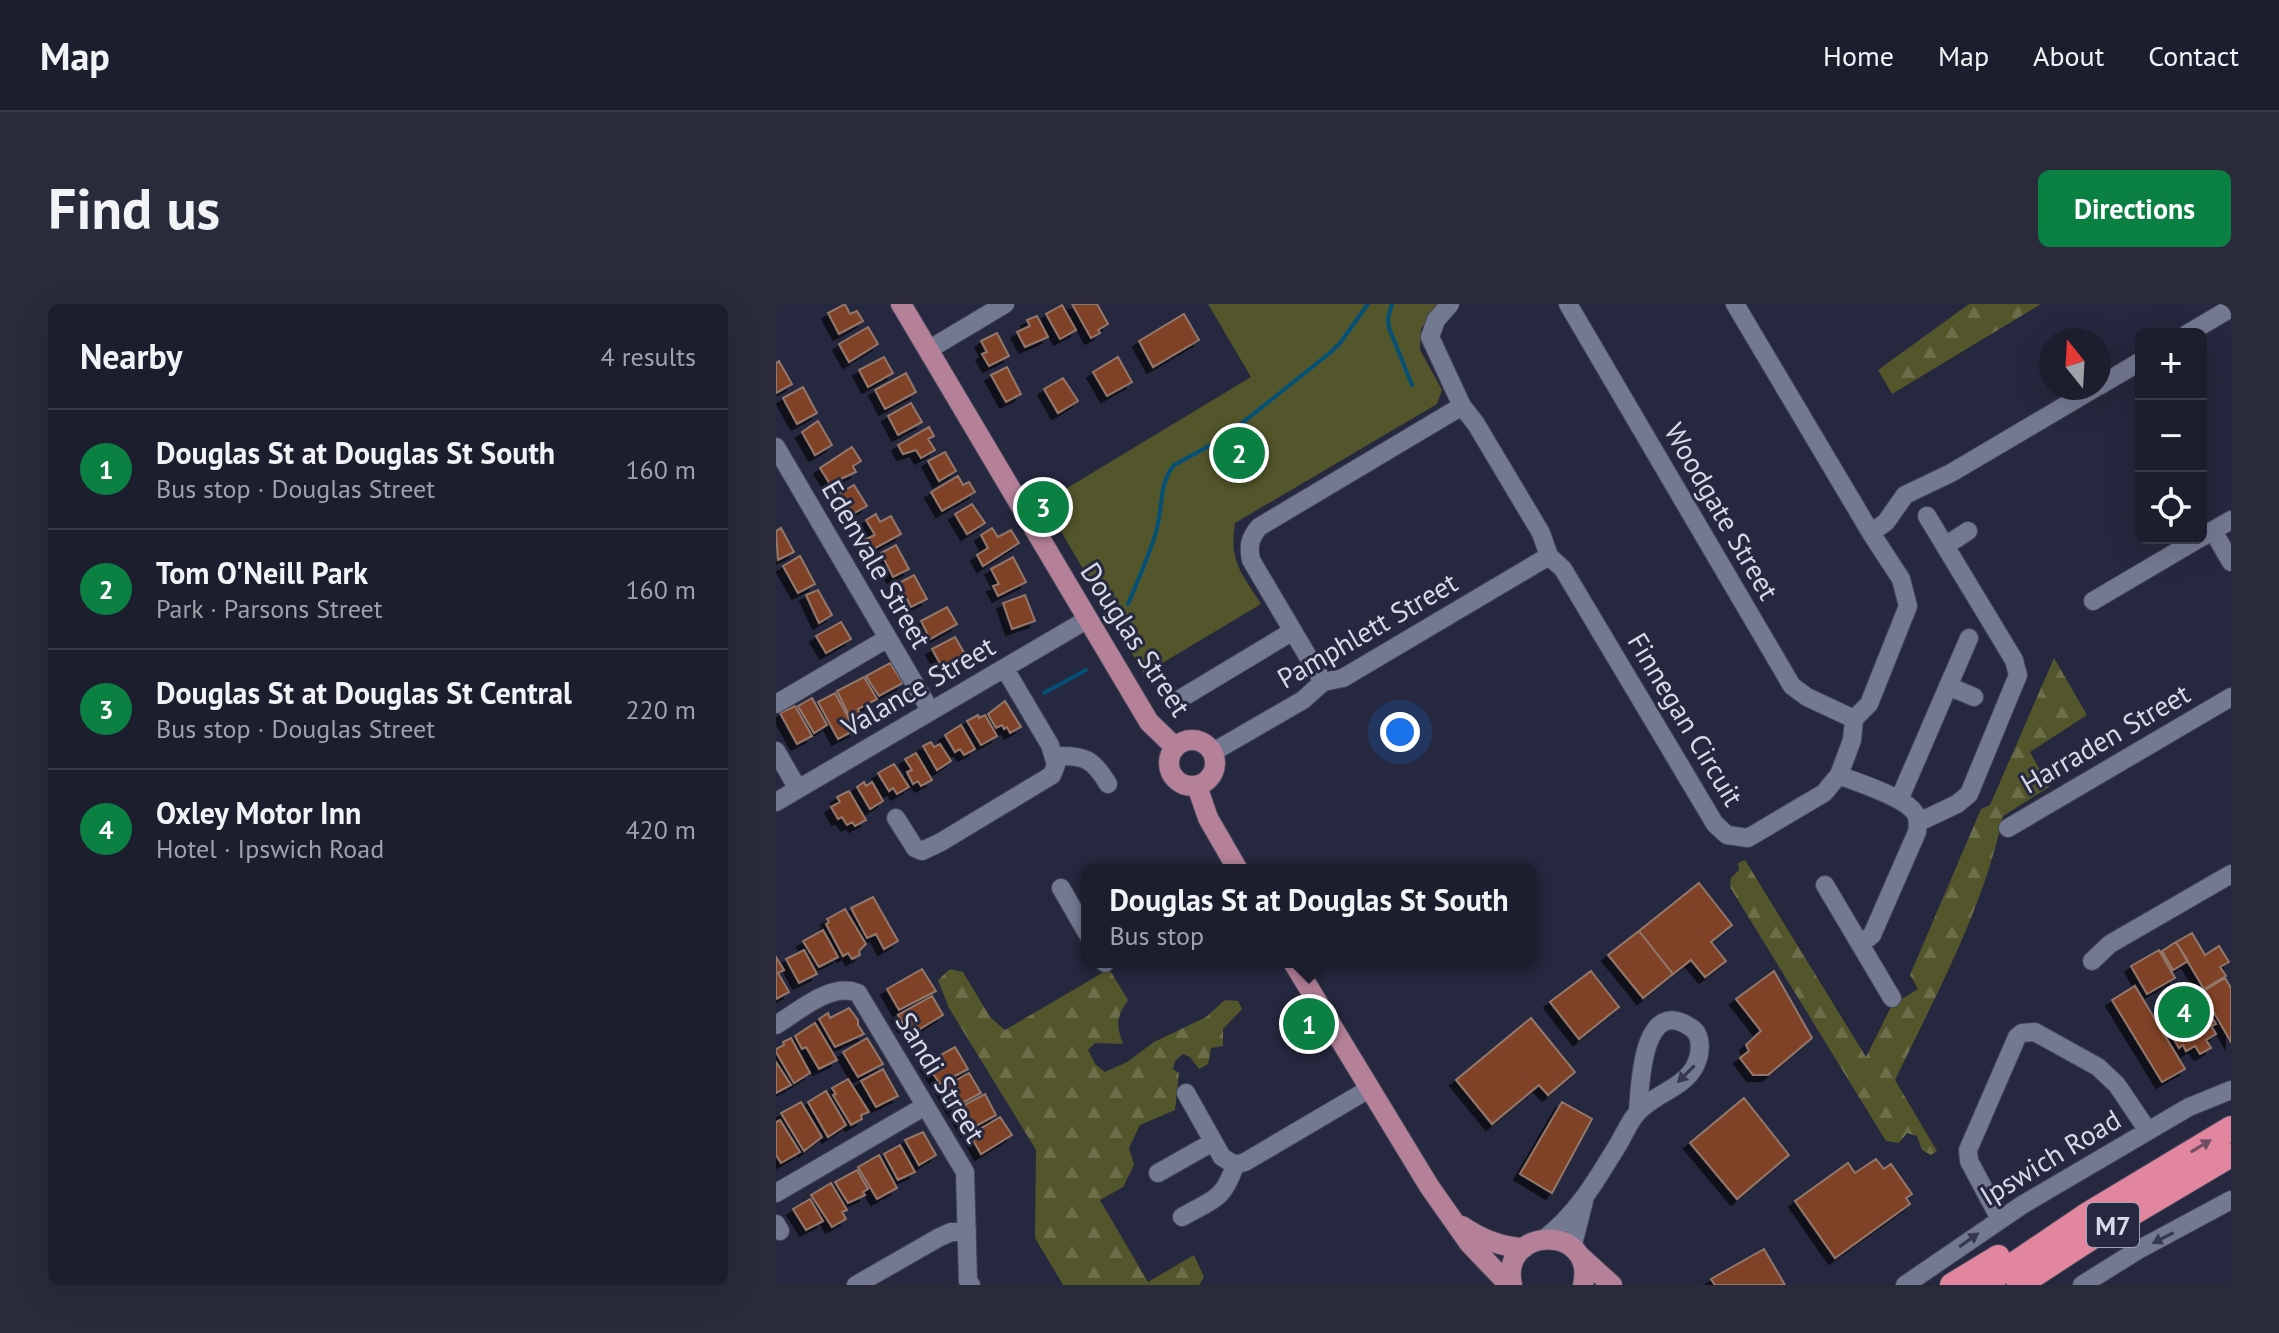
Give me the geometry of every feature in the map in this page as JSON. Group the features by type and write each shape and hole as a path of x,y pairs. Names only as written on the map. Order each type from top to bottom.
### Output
{"highway":[{"name":"M7","path":"1983,1285 2044,1243 2231,1128"},
{"name":"M7","path":"2019,1285 2224,1162"},
{"path":"1952,1285 2003,1254 2044,1243"}],"main road":[{"name":"Douglas Street","path":"901,304 1149,722 1175,747 1169,763 1172,775 1185,785 1197,786"},
{"path":"1175,747 1182,742 1195,740 1204,743 1213,752 1213,773 1207,781 1197,786 1208,818 1235,864"},
{"path":"1297,968 1452,1219 1469,1243 1511,1285"},
{"path":"1452,1219 1479,1238 1503,1246 1524,1248 1544,1239 1554,1239 1575,1250 1612,1285"},
{"path":"1511,1285 1512,1267 1524,1248"},
{"path":"1575,1250 1584,1270 1583,1285"}],"street":[{"path":"928,350 1005,304"},
{"name":"Finnegan Circuit","path":"1450,304 1436,320 1430,337 1462,406 1541,533 1549,556 1563,569 1715,824 1727,835 1748,838 1824,793 1839,775 1852,740 1854,719 1869,704 1908,606 1901,579 1735,304"},
{"name":"Woodgate Street","path":"1568,304 1792,686 1807,697 1854,719"},
{"path":"2197,328 2231,308"},
{"path":"2111,379 2135,365"},
{"path":"1871,533 1886,522 1905,495 1951,473 2075,400"},
{"path":"1323,682 1251,560 1248,548 1252,536 1259,527 1462,406"},
{"name":"Edenvale Street","path":"776,447 930,710"},
{"path":"1919,822 1957,804 1969,794 2018,675 2014,660 1927,516"},
{"path":"2207,534 2231,520"},
{"path":"1945,546 1968,531"},
{"path":"2207,537 2231,562"},
{"path":"2093,601 2190,544"},
{"name":"Pamphlett Street","path":"1213,752 1303,700 1323,682 1343,678 1549,556"},
{"name":"Valance Street","path":"776,802 1088,619"},
{"path":"1175,702 1293,631"},
{"path":"776,704 888,638"},
{"path":"1899,800 1969,638"},
{"path":"896,818 915,848 922,851 1052,775 1055,756 1005,669"},
{"path":"1948,686 1974,697"},
{"name":"Harraden Street","path":"2008,828 2231,697"},
{"path":"776,751 798,789"},
{"path":"1055,756 1090,760 1108,784"},
{"path":"1839,775 1899,800 1915,813 1919,822 1872,935 1860,944"},
{"path":"2092,961 2110,944 2231,874"},
{"path":"1825,885 1892,998"},
{"path":"1061,888 1081,923"},
{"name":"Sandi Street","path":"776,1025 835,990 858,993 965,1172 971,1285"},
{"path":"1544,1239 1584,1201 1638,1111 1687,1076 1695,1066 1700,1042 1696,1031 1687,1024 1677,1021 1667,1023 1649,1038 1644,1052 1638,1111"},
{"path":"2000,1219 1969,1161 1968,1150 2017,1037 2022,1033 2035,1032 2098,1067 2117,1085 2148,1131"},
{"path":"2179,1113 2231,1082"},
{"path":"1186,1093 1222,1157 1235,1165 1369,1089"},
{"name":"Ipswich Road","path":"1905,1285 2000,1219 2179,1113 2231,1090"},
{"path":"776,1193 925,1106"},
{"path":"1158,1173 1213,1142"},
{"path":"1182,1217 1221,1195 1227,1188 1235,1165"},
{"path":"2082,1285 2138,1250 2231,1200"},
{"path":"1575,1250 1584,1201"},
{"path":"856,1285 938,1238 951,1232 967,1232"}],"green space":[{"path":"1208,304 1441,304 1421,328 1420,350 1442,390 1437,404 1235,523 1235,557 1242,575 1261,604 1144,674 1044,502 1251,377"},
{"path":"1969,304 2041,304 1892,394 1878,370"},
{"path":"2054,658 2087,715 2030,752 2049,787 2003,816 1971,918 1895,1080 1937,1151 1931,1155 1922,1150 1917,1136 1907,1133 1899,1143 1886,1141 1730,887 1731,878 1739,870 1738,863 1745,860 1866,1057 1892,1005 1918,989 1910,975 1981,809 1990,805"},
{"path":"950,969 963,972 990,1017 1005,1030 1109,969 1128,1000 1118,1021 1123,1044 1095,1043 1088,1050 1096,1065 1105,1072 1127,1062 1154,1042 1206,1017 1225,1000 1238,1001 1242,1009 1223,1029 1223,1046 1211,1048 1208,1064 1199,1069 1190,1057 1183,1054 1175,1061 1173,1069 1179,1073 1175,1110 1140,1125 1129,1148 1134,1165 1123,1187 1100,1200 1148,1282 1194,1255 1204,1277 1199,1285 1063,1285 1035,1238 1036,1150 949,1008 938,980"}],"building":[{"path":"845,304 850,314 857,311 863,321 839,334 828,313"},
{"path":"1072,304 1097,304 1108,324 1091,338"},
{"path":"1062,305 1076,330 1060,339 1046,314"},
{"path":"1184,314 1199,340 1153,367 1139,341"},
{"path":"1037,316 1048,337 1025,347 1017,332 1030,326 1027,320"},
{"path":"868,327 878,344 849,362 839,344"},
{"path":"997,333 1009,356 989,366 982,354 987,352 981,341"},
{"path":"884,357 893,373 868,387 859,370"},
{"path":"1118,357 1132,382 1107,396 1093,372"},
{"path":"779,361 792,384 776,393 776,363"},
{"path":"1007,367 1021,394 1006,402 991,375"},
{"path":"906,373 916,392 885,409 875,390"},
{"path":"1063,378 1078,401 1058,413 1044,389"},
{"path":"803,387 817,413 797,424 783,398"},
{"path":"911,403 922,422 898,435 888,416"},
{"path":"818,421 832,445 815,455 802,432"},
{"path":"929,427 934,436 928,439 935,450 921,458 916,450 903,454 898,445"},
{"path":"852,447 861,461 853,466 856,472 830,484 820,468"},
{"path":"945,452 956,471 939,481 928,461"},
{"path":"958,476 963,485 969,482 975,492 942,511 931,492"},
{"path":"854,485 867,506 849,516 836,495"},
{"path":"972,504 985,523 967,534 955,514"},
{"path":"876,514 880,522 891,516 901,534 870,551 864,540 875,535 866,520"},
{"path":"781,528 794,552 778,560 776,531"},
{"path":"992,528 998,537 1011,530 1019,543 983,566 977,555 988,548 981,535"},
{"path":"896,545 909,569 893,577 881,553"},
{"path":"800,556 815,584 798,593 783,566"},
{"path":"1013,557 1026,582 998,596 993,586 999,584 991,569"},
{"path":"914,575 927,599 911,607 899,583"},
{"path":"818,590 832,615 819,623 806,595"},
{"path":"1025,595 1035,621 1012,629 1003,603"},
{"path":"947,607 957,624 930,639 921,621"},
{"path":"841,622 851,639 826,653 816,636"},
{"path":"955,637 966,656 943,669 932,649"},
{"path":"890,663 903,683 879,696 866,676"},
{"path":"864,677 877,699 858,709 860,715 851,719 837,691"},
{"path":"835,693 855,730 838,739 818,702"},
{"path":"812,698 827,725 814,733 798,706"},
{"path":"1005,701 1021,727 1010,733 1002,725 996,728 988,714"},
{"path":"795,706 812,736 797,744 780,713"},
{"path":"978,715 979,718 985,715 997,736 981,745 967,721"},
{"path":"961,725 975,749 964,755 960,749 955,752 945,735"},
{"path":"931,742 934,747 940,744 951,761 937,770 923,746"},
{"path":"916,753 932,780 921,786 918,781 913,784 907,772 912,770 905,759"},
{"path":"894,764 909,787 897,794 893,788 889,791 878,773"},
{"path":"864,782 866,786 872,782 883,801 870,809 857,787"},
{"path":"849,791 866,820 855,826 852,822 847,825 842,817 838,819 831,807 840,802 837,797"},
{"path":"1699,883 1732,925 1711,942 1726,961 1705,977 1691,960 1673,974 1639,931"},
{"path":"873,897 898,941 884,949 876,934 867,938 851,908"},
{"path":"845,909 866,944 859,951 860,955 852,959 848,953 843,956 826,924 829,922 827,919"},
{"path":"823,930 838,957 819,967 803,941"},
{"path":"1639,931 1673,974 1643,998 1608,955"},
{"path":"2192,933 2205,955 2219,946 2229,962 2220,967 2226,976 2204,989 2176,942"},
{"path":"2176,942 2188,961 2173,970 2162,951"},
{"path":"804,950 817,974 799,983 786,959"},
{"path":"2159,950 2175,978 2147,994 2131,966"},
{"path":"776,957 784,970 778,973 789,992 776,999"},
{"path":"922,969 936,991 899,1010 887,989"},
{"path":"1591,971 1619,1007 1579,1039 1550,1002"},
{"path":"1774,971 1812,1038 1768,1075 1753,1075 1740,1058 1749,1051 1746,1045 1761,1031 1736,999"},
{"path":"2225,978 2231,988 2231,1042 2202,992"},
{"path":"2135,986 2185,1069 2162,1082 2112,1000"},
{"path":"932,996 943,1015 913,1033 909,1025 904,1026 898,1015"},
{"path":"849,1008 864,1034 835,1047 819,1019 828,1013 830,1018"},
{"path":"2201,1011 2206,1019 2211,1016 2216,1024 2211,1026 2216,1034 2206,1040 2211,1048 2200,1054 2195,1046 2186,1051 2183,1045 2179,1048 2173,1038 2177,1036 2173,1028"},
{"path":"1531,1018 1575,1072 1548,1095 1539,1085 1492,1124 1456,1080"},
{"path":"815,1023 837,1060 819,1069 806,1047 802,1049 795,1036"},
{"path":"791,1038 810,1073 794,1083 776,1052 784,1045 783,1042"},
{"path":"867,1038 883,1064 858,1077 843,1052"},
{"path":"955,1047 968,1069 940,1084 926,1063"},
{"path":"776,1062 791,1085 776,1093"},
{"path":"883,1069 898,1096 876,1107 861,1081"},
{"path":"969,1073 981,1093 953,1108 942,1088"},
{"path":"848,1079 869,1112 851,1125 832,1088"},
{"path":"826,1091 846,1125 828,1137 808,1102"},
{"path":"985,1094 996,1115 967,1131 955,1110"},
{"path":"1744,1098 1789,1155 1737,1199 1690,1143"},
{"path":"801,1102 822,1137 804,1151 781,1113"},
{"path":"1562,1102 1592,1119 1552,1193 1520,1174"},
{"path":"1000,1117 1012,1135 981,1154 970,1135"},
{"path":"780,1120 800,1152 781,1163 776,1155 776,1122"},
{"path":"923,1132 936,1155 919,1165 905,1140"},
{"path":"900,1145 915,1172 898,1180 884,1154"},
{"path":"879,1155 897,1188 877,1199 858,1167"},
{"path":"1876,1159 1884,1169 1891,1164 1912,1194 1906,1198 1910,1204 1835,1258 1795,1201 1848,1163 1855,1173"},
{"path":"857,1170 868,1189 863,1192 865,1195 848,1203 835,1182"},
{"path":"831,1183 847,1210 842,1212 846,1219 832,1227 811,1195"},
{"path":"810,1199 823,1221 806,1230 793,1209"},
{"path":"1764,1249 1785,1285 1715,1285 1711,1279"}],"waterway":[{"path":"1128,604 1153,541 1165,481 1174,465 1222,439 1331,352 1368,304"},
{"path":"1392,304 1389,328 1412,385"},
{"path":"1044,693 1086,670"}],"place":[{"name":"Tom O'Neill Park","path":"1239,453"},
{"name":"Douglas St at Douglas St Central","path":"1043,507"},
{"name":"Oxley Motor Inn","path":"2184,1012"},
{"name":"Douglas St at Douglas St South","path":"1309,1024"}]}
